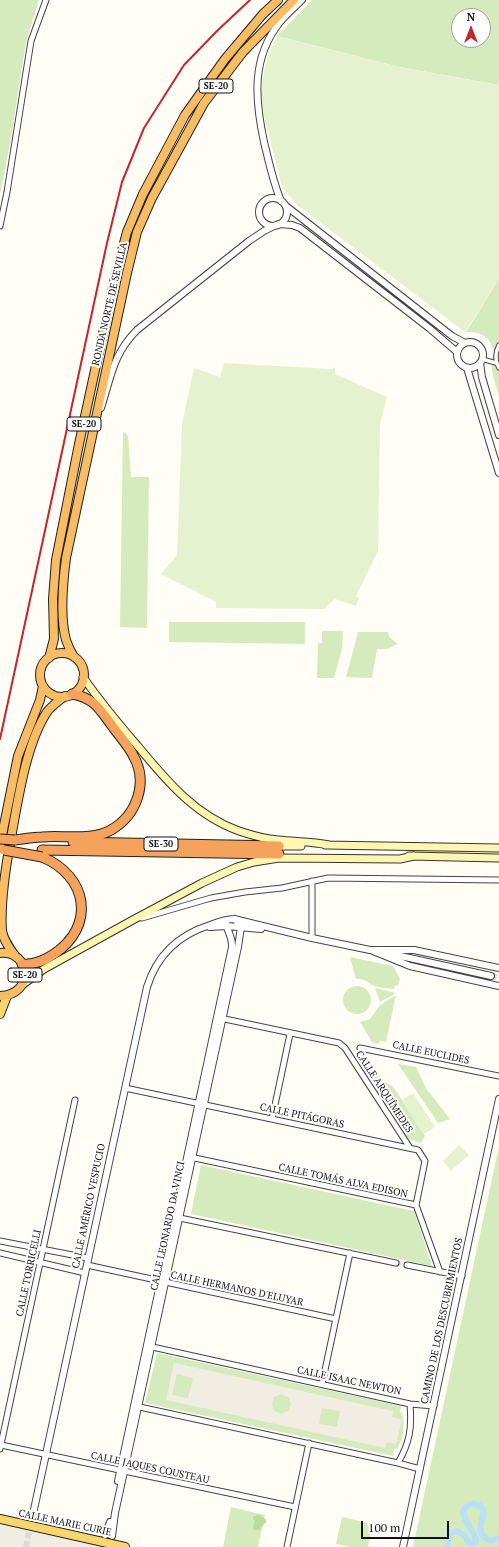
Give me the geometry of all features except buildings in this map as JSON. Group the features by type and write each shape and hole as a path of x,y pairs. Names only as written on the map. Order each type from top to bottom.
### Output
{"highway":[{"name":"RONDA NORTE DE SEVILLA","path":"1,849 18,756 40,700 43,686 40,674 41,668 49,658 54,639 53,599 56,560 116,273 127,232 149,181 185,116 225,59 263,14 278,0"},
{"name":"RONDA NORTE DE SEVILLA","path":"83,676 81,664 74,657 66,640 64,630 64,581 66,558 89,445 137,232 158,185 194,121 217,85 255,38 294,0"},
{"path":"49,658 55,654 61,653 74,657"},
{"name":"SE-20","path":"4,996 13,994 22,985 25,971 7,946 2,933 0,918 6,869 24,772 30,750 48,711 78,689 82,684 83,676"},
{"path":"1,849 42,847 85,836 105,833 116,827 126,818 134,807 139,795 139,769 131,751 92,702 83,696 52,695 43,686"},
{"name":"SE-30","path":"0,839 15,840 42,847 279,849"},
{"path":"19,961 31,964 39,962 64,946 76,931 80,919 80,896 73,880 63,869 51,861 42,847"},
{"name":"SE-20","path":"0,953 10,954 19,961"}],"main road":[{"path":"83,676 122,728 166,780 186,800 200,811 232,828 259,837 279,849 414,856 499,858"},
{"path":"22,985 32,976 44,969 202,883 254,862 279,849 329,845 499,848"},
{"path":"0,1014 4,996"},
{"name":"CALLE MARIE CURIE","path":"0,1519 97,1544 125,1547"}],"street":[{"path":"0,226 7,192 31,41 46,0"},
{"path":"302,0 280,23 274,32 263,53 257,80 259,121 274,185 281,201 452,336 465,343 477,344 482,351 482,377 499,435"},
{"path":"281,201 274,198 264,201 260,208 260,215 264,221 270,225 292,225 300,228 429,328 457,352 460,364 467,368 474,368 481,361"},
{"path":"89,445 105,398 112,369 128,339 137,330 249,241 286,218 286,206"},
{"path":"457,352 465,343"},
{"path":"499,345 496,353 496,363 499,368"},
{"path":"481,361 496,363"},
{"path":"467,368 499,473"},
{"path":"131,921 211,898 282,888 328,878 499,880"},
{"path":"312,881 312,938"},
{"path":"235,922 241,927 275,929"},
{"path":"235,922 275,929 491,976"},
{"name":"CALLE AMÉRICO VESPUCIO","path":"33,1514 150,976 157,963 181,937 203,927 235,922"},
{"name":"CALLE LEONARDO DA VINCI","path":"220,1018 232,947 232,938 226,923"},
{"name":"CALLE LEONARDO DA VINCI","path":"105,1535 108,1529 122,1471 241,927"},
{"path":"370,950 414,950 499,968"},
{"path":"370,950 410,966 499,986"},
{"path":"220,1018 290,1034 272,1119"},
{"name":"CALLE ARQUÍMEDES","path":"290,1034 339,1043 342,1045 410,1148"},
{"name":"CALLE EUCLIDES","path":"360,1048 499,1076"},
{"name":"CALLE PITÁGORAS","path":"125,1088 410,1148"},
{"name":"CAMINO DE LOS DESCUBRIMIENTOS","path":"403,1547 497,1118 499,1099"},
{"name":"CALLE TORRICELLI","path":"0,1447 75,1100"},
{"path":"410,1148 418,1150 424,1161 416,1206"},
{"name":"CALLE TOMÁS ALVA EDISON","path":"190,1157 416,1206 440,1272"},
{"path":"177,1218 396,1263"},
{"path":"0,1241 88,1258"},
{"path":"0,1253 85,1273"},
{"path":"322,1384 350,1253"},
{"name":"CALLE HERMANOS D'ELUYAR","path":"87,1265 336,1319"},
{"path":"407,1265 462,1276"},
{"name":"CALLE ISAAC NEWTON","path":"149,1346 410,1404 410,1434 405,1451 398,1463"},
{"path":"410,1404 434,1406"},
{"path":"136,1406 420,1468"},
{"path":"287,1547 308,1443"},
{"name":"CALLE JAQUES COUSTEAU","path":"0,1447 46,1455 296,1507"},
{"name":"CALLE LEONARDO DA VINCI","path":"112,1536 122,1471"},
{"path":"97,1544 99,1538 105,1535 112,1536 116,1540 116,1546"}],"green space":[{"path":"0,0 39,0 26,42 10,144 0,195"},
{"path":"312,0 499,0 499,85 399,67 277,36"},
{"path":"277,36 399,67 499,85 499,279 465,332 298,206 282,187 263,112 261,91 267,58"},
{"path":"499,279 499,397 493,373 493,351 490,342 480,334 466,332"},
{"path":"224,363 332,369 335,367 335,374 387,397 380,424 378,551 356,596 359,598 356,606 335,599 324,609 216,608 216,602 161,574 177,555 182,424 194,368 220,377"},
{"path":"123,432 128,436 131,477 149,477 147,628 120,627"},
{"path":"169,622 305,622 305,644 169,642"},
{"path":"322,631 343,631 342,649 334,678 317,678 318,643 322,643"},
{"path":"358,632 388,632 389,637 398,644 387,649 377,649 372,678 346,677"},
{"path":"350,957 393,966 400,979 398,986 395,985 394,989 379,987 374,986 364,980 356,979"},
{"path":"357,986 367,990 371,1000 367,1010 357,1014 347,1010 343,1000 347,990"},
{"path":"375,988 396,993 380,1002"},
{"path":"396,995 386,1042 380,1041 379,1044 372,1042 360,1022 370,1019 380,1005"},
{"path":"362,1055 367,1059 379,1077 394,1088 425,1136 421,1143 408,1139 359,1062 360,1056"},
{"path":"398,1064 416,1067 426,1088 450,1119 438,1123"},
{"path":"413,1093 435,1127 424,1134 402,1100"},
{"path":"459,1145 469,1155 451,1171 443,1161"},
{"path":"499,1146 499,1547 413,1547"},
{"path":"201,1165 414,1211 432,1266 191,1214"},
{"path":"157,1353 401,1406 400,1412 402,1413 404,1427 401,1440 397,1449 394,1449 393,1456 145,1403"},
{"path":"231,1507 265,1515 258,1547 223,1547"},
{"path":"260,1515 266,1520 266,1522 259,1530 255,1530 253,1528 255,1521 253,1517"},
{"path":"342,1517 373,1524 368,1547 350,1547 336,1544"}],"shaded area":[{"path":"174,1363 393,1411 392,1417 402,1420 396,1444 387,1442 385,1448 166,1400","holes":["177,1374 193,1378 188,1398 172,1395","281,1394 288,1397 291,1404 288,1411 281,1414 276,1412 273,1409 272,1404 274,1397","322,1408 340,1411 337,1427 319,1424"]},
{"path":"0,1523 94,1543 95,1547 0,1547"}],"waterway":[{"path":"447,1547 450,1533 457,1531 464,1535 469,1543 472,1544 476,1542 473,1532 466,1522 463,1512 466,1507 471,1504 479,1505 483,1508 480,1530 482,1535 490,1540 499,1538"}],"tunnel":[{"path":"491,976 499,978"},
{"path":"396,1263 407,1265"},
{"path":"26,1547 33,1514"}],"railway":[{"path":"0,739 107,243 122,182 144,128 184,65 250,0"}]}
